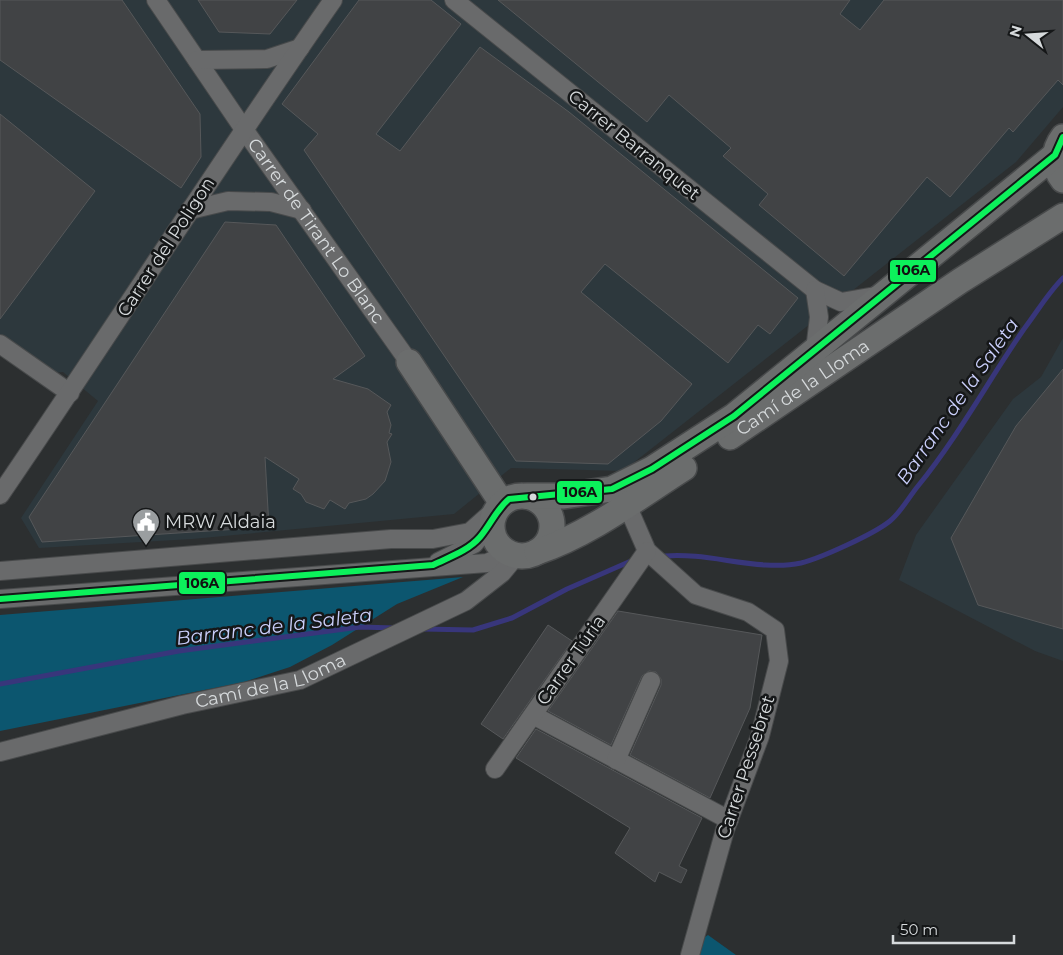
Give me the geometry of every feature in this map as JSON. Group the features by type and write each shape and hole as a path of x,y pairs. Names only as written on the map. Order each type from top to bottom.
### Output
{"street":[{"name":"Carrer de Tirant Lo Blanc","path":"156,0 243,128 409,362 507,505"},
{"name":"Carrer del Poligon","path":"0,495 70,393 243,128 333,0"},
{"name":"Carrer Barranquet","path":"454,0 815,290 841,302 884,295"},
{"path":"197,60 223,62 267,59 300,48"},
{"path":"1059,146 1055,166 1063,180"},
{"name":"Camí de la Lloma","path":"433,565 474,544 507,505 612,490 652,469 734,416 884,295 1059,146"},
{"path":"190,210 228,201 271,202 302,210"},
{"name":"Camí de la Lloma","path":"0,599 487,562 561,544 628,505 835,368 960,281 1063,216"},
{"path":"815,290 819,317 815,350"},
{"path":"0,344 70,393"},
{"path":"0,571 391,539 433,539 470,532 507,505 543,504 552,520 549,538 520,554 502,549 494,537 507,505"},
{"name":"Carrer Pessebret","path":"628,505 647,551 696,595 748,612 775,630 780,661 760,736 729,820 690,955"},
{"name":"Carrer Túria","path":"495,769 647,551"},
{"name":"Camí de la Lloma","path":"0,752 182,705 300,680 466,601 502,573 520,554"},
{"path":"616,760 652,681"},
{"path":"533,715 729,820"}],"shaded area":[{"path":"0,0 1063,0 1063,107 1016,162 623,471 511,468 454,514 192,539 39,548 21,518 98,401 63,372 52,373 0,335"},
{"path":"1063,338 1063,661 1035,651 899,580 916,535 1013,399 1041,377"},
{"path":"463,577 397,604 332,645 290,667 244,682 0,731 0,615"},
{"path":"708,935 736,955 694,955 696,943"}],"building":[{"path":"0,0 122,0 200,114 201,157 181,188 0,60"},
{"path":"198,0 297,0 270,34 219,32"},
{"path":"359,0 431,0 461,24 376,134 400,151 480,47 569,112 798,298 770,334 758,325 728,363 605,264 581,292 692,384 661,421 608,464 516,461 304,150 318,134 282,104"},
{"path":"498,0 850,0 840,14 860,30 884,0 1063,0 1063,85 1058,80 1013,132 1009,128 950,197 927,177 844,276 759,205 768,194 723,156 731,148 669,95 647,122"},
{"path":"0,114 95,191 0,319"},
{"path":"225,222 276,225 365,356 333,379 368,389 391,405 387,412 391,425 389,433 392,434 387,442 391,462 385,481 366,499 349,503 345,509 330,500 324,509 306,502 301,494 293,489 299,479 265,457 269,527 42,542 29,517"},
{"path":"1063,369 1063,629 978,605 951,538 1016,426"},
{"path":"618,611 762,635 750,708 710,798 630,755 661,685 661,679 656,672 649,671 642,676 611,745 548,711"},
{"path":"548,625 572,641 503,739 481,724"},
{"path":"536,729 702,818 679,866 687,870 681,883 659,872 655,882 615,853 630,828 516,758"}],"waterway":[{"name":"Barranc de la Saleta","path":"665,556 699,557 768,565 801,563 847,545 890,521 933,467 960,429 1024,329 1047,296 1063,278"},
{"name":"Barranc de la Saleta","path":"423,629 473,630 512,618 567,589 631,561"},
{"name":"Barranc de la Saleta","path":"0,684 179,651 360,627 395,628"}],"transit line":[{"name":"106A","path":"0,599 433,565 475,542 509,499 612,489 652,469 734,416 1055,155 1063,137"}],"place":[{"name":"MRW Aldaia","path":"146,546"}]}
